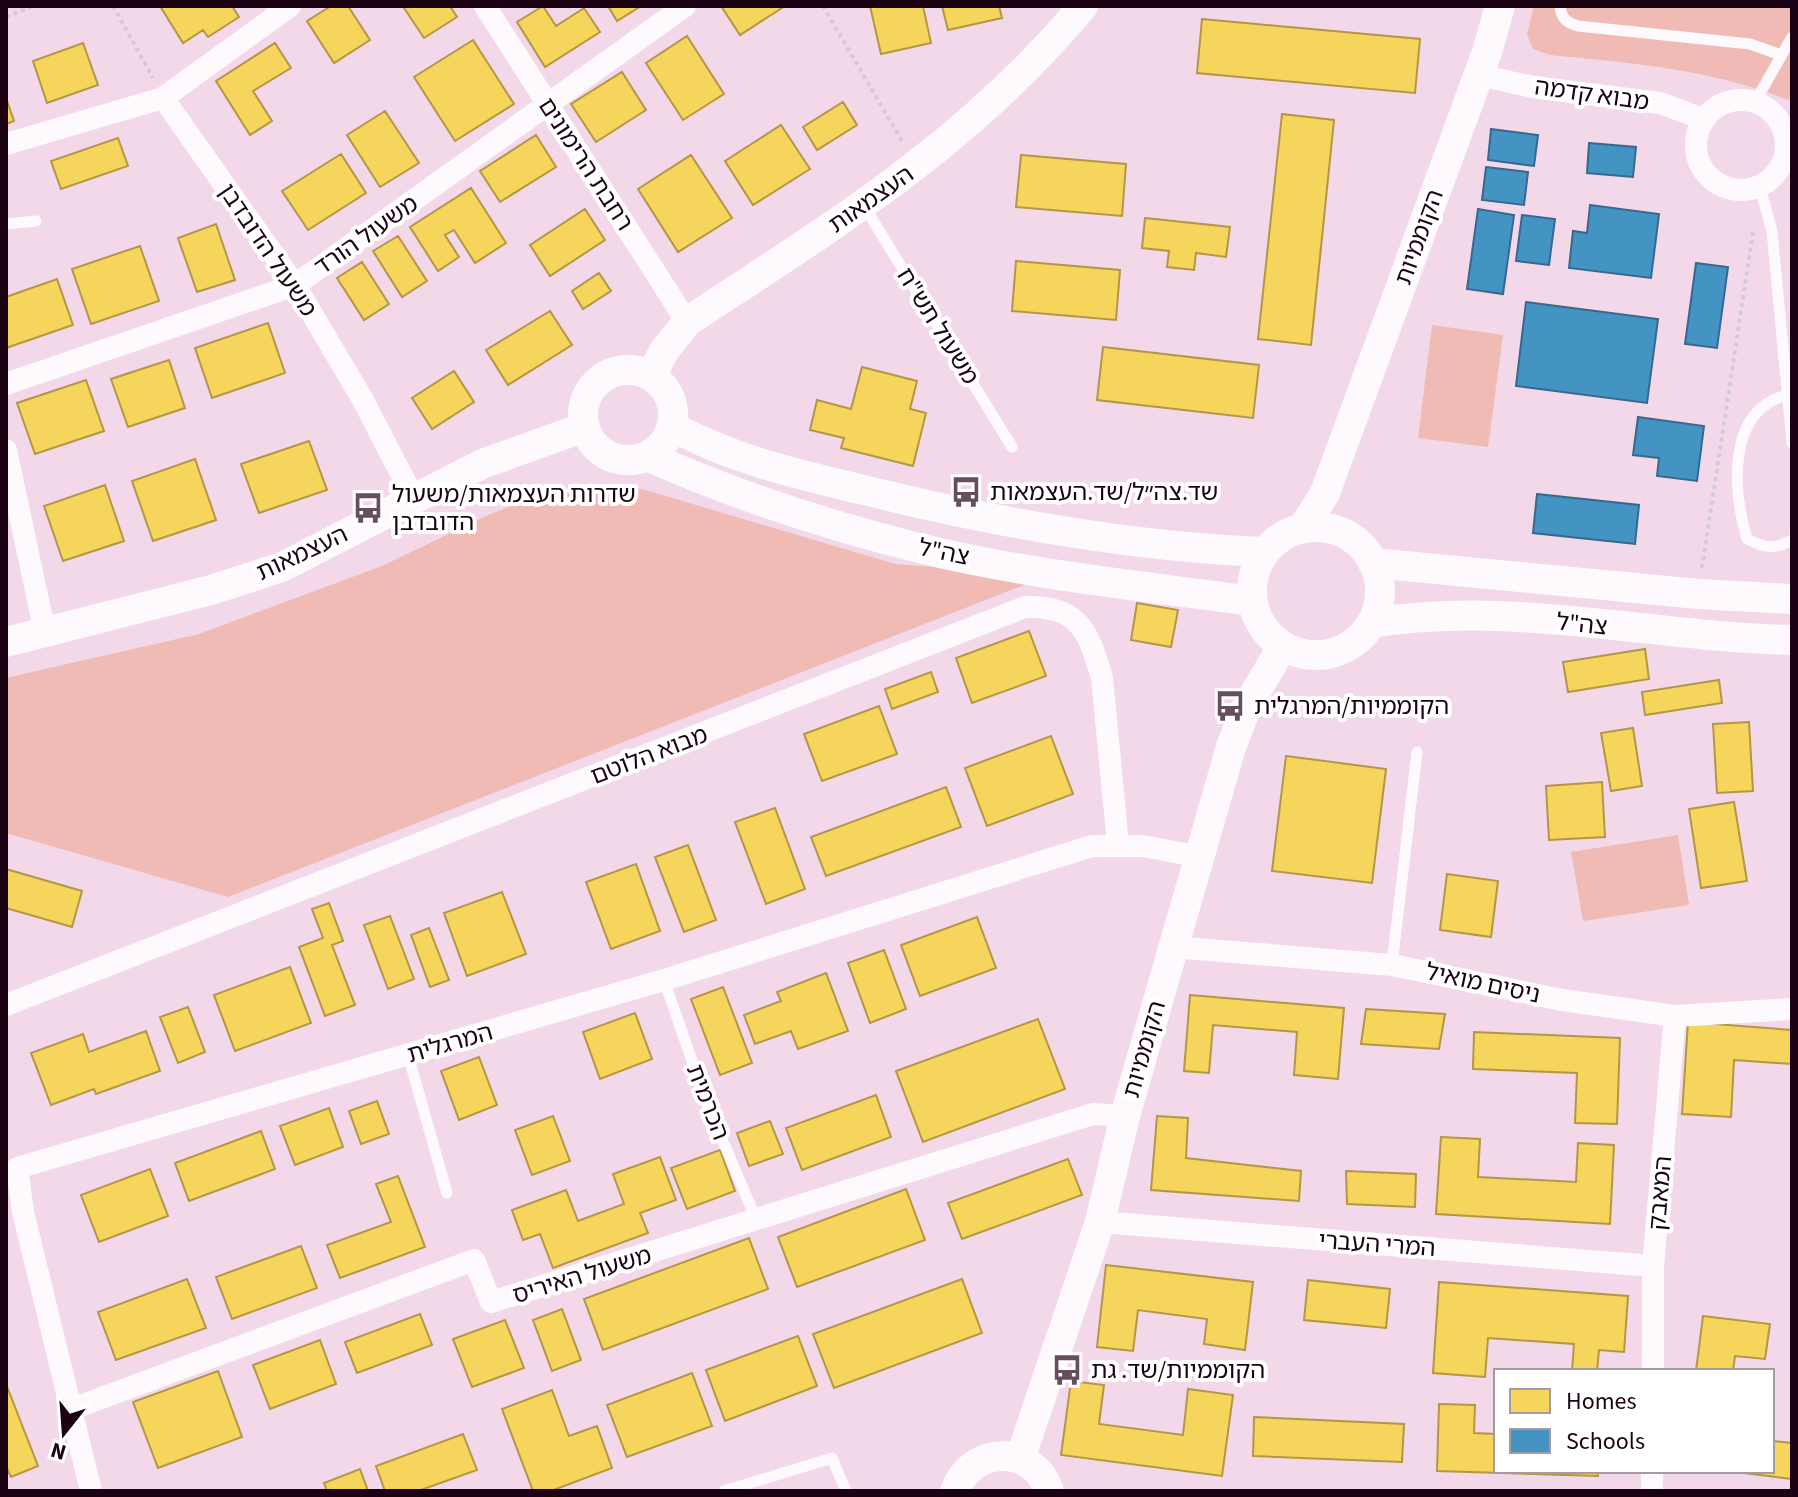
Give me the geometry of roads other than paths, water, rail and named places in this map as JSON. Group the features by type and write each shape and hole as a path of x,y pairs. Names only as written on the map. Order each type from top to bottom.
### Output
{"street":[{"path":"6,144 163,98 290,6"},
{"name":"רחבת הרימונים","path":"485,6 687,322"},
{"name":"משעול הורד","path":"6,384 295,285 685,6"},
{"name":"הקוממיות","path":"1303,528 1313,516 1335,466 1479,75 1500,6"},
{"name":"העצמאות","path":"651,376 669,343 687,322 864,206 917,167 1004,92 1068,13"},
{"name":"מבוא קדמה","path":"1479,75 1533,87 1660,103 1703,119"},
{"name":"משעול הדובדבן","path":"163,98 295,285 363,400 414,499"},
{"path":"1737,100 1755,102 1788,124 1785,160 1777,174 1760,187 1735,191 1708,177 1695,149 1703,119 1724,103 1737,100"},
{"path":"628,370 651,376 667,392 672,403 672,426 667,438 647,456 622,460 609,456 590,439 583,415 589,393 605,376 628,370"},
{"name":"צה\"ל","path":"672,426 727,453 932,507 1163,547 1265,552"},
{"name":"העצמאות","path":"6,642 211,590 282,567 482,464 585,427"},
{"path":"6,450 45,633"},
{"name":"צה\"ל","path":"647,456 746,496 924,549 1062,575 1252,601"},
{"name":"הקוממיות","path":"1335,466 1337,513 1353,539"},
{"path":"1303,528 1337,531 1353,539 1373,563 1380,593 1372,623 1355,642 1332,653 1307,654 1283,646 1262,627 1252,601 1256,567 1265,552 1288,533 1303,528"},
{"name":"צה\"ל","path":"1373,563 1698,594 1792,599"},
{"name":"מבוא הלוטם","path":"6,1005 1025,607 1049,606 1070,614 1094,651 1102,678 1118,844"},
{"name":"צה\"ל","path":"1372,623 1454,613 1701,636 1792,640"},
{"name":"הקוממיות","path":"1020,1459 1100,1222 1125,1116 1241,721 1283,646"},
{"name":"המרגלית","path":"91,1491 23,1212 17,1168 664,980 1092,846 1118,844 1201,857"},
{"name":"ניסים מואיל","path":"1173,947 1392,965 1562,1000 1675,1016 1792,1009"},
{"name":"המאבק","path":"1653,1369 1653,1266 1675,1016"},
{"name":"משעול האיריס","path":"72,1409 474,1260 491,1302 758,1222 1093,1114 1125,1116"},
{"name":"המרי העברי","path":"1100,1222 1653,1266"},
{"path":"955,1491 965,1472 979,1461 996,1455 1020,1459 1040,1473 1049,1491"}],"lane":[{"path":"1560,6 1561,14 1568,23 1578,26 1750,44 1781,55"},
{"path":"1755,102 1792,37"},
{"path":"1760,187 1772,231 1792,443"},
{"name":"משעול תש\"ח","path":"864,206 1012,447"},
{"path":"6,224 36,221"},
{"path":"1787,395 1762,404 1754,415 1747,426 1738,466 1740,515 1747,539 1761,547 1780,547 1792,540"},
{"path":"1392,965 1417,752"},
{"name":"הכרמית","path":"664,980 707,1104 758,1222"},
{"path":"408,1055 447,1193"},
{"path":"724,1491 832,1458 846,1491"}],"place":[{"name":"שד.צה״ל/שד.העצמאות","path":"966,492"},
{"name":"שדרות העצמאות/משעול הדובדבן","path":"368,508"},
{"name":"הקוממיות/המרגלית","path":"1230,706"},
{"name":"הקוממיות/שד. גת","path":"1067,1370"}]}
